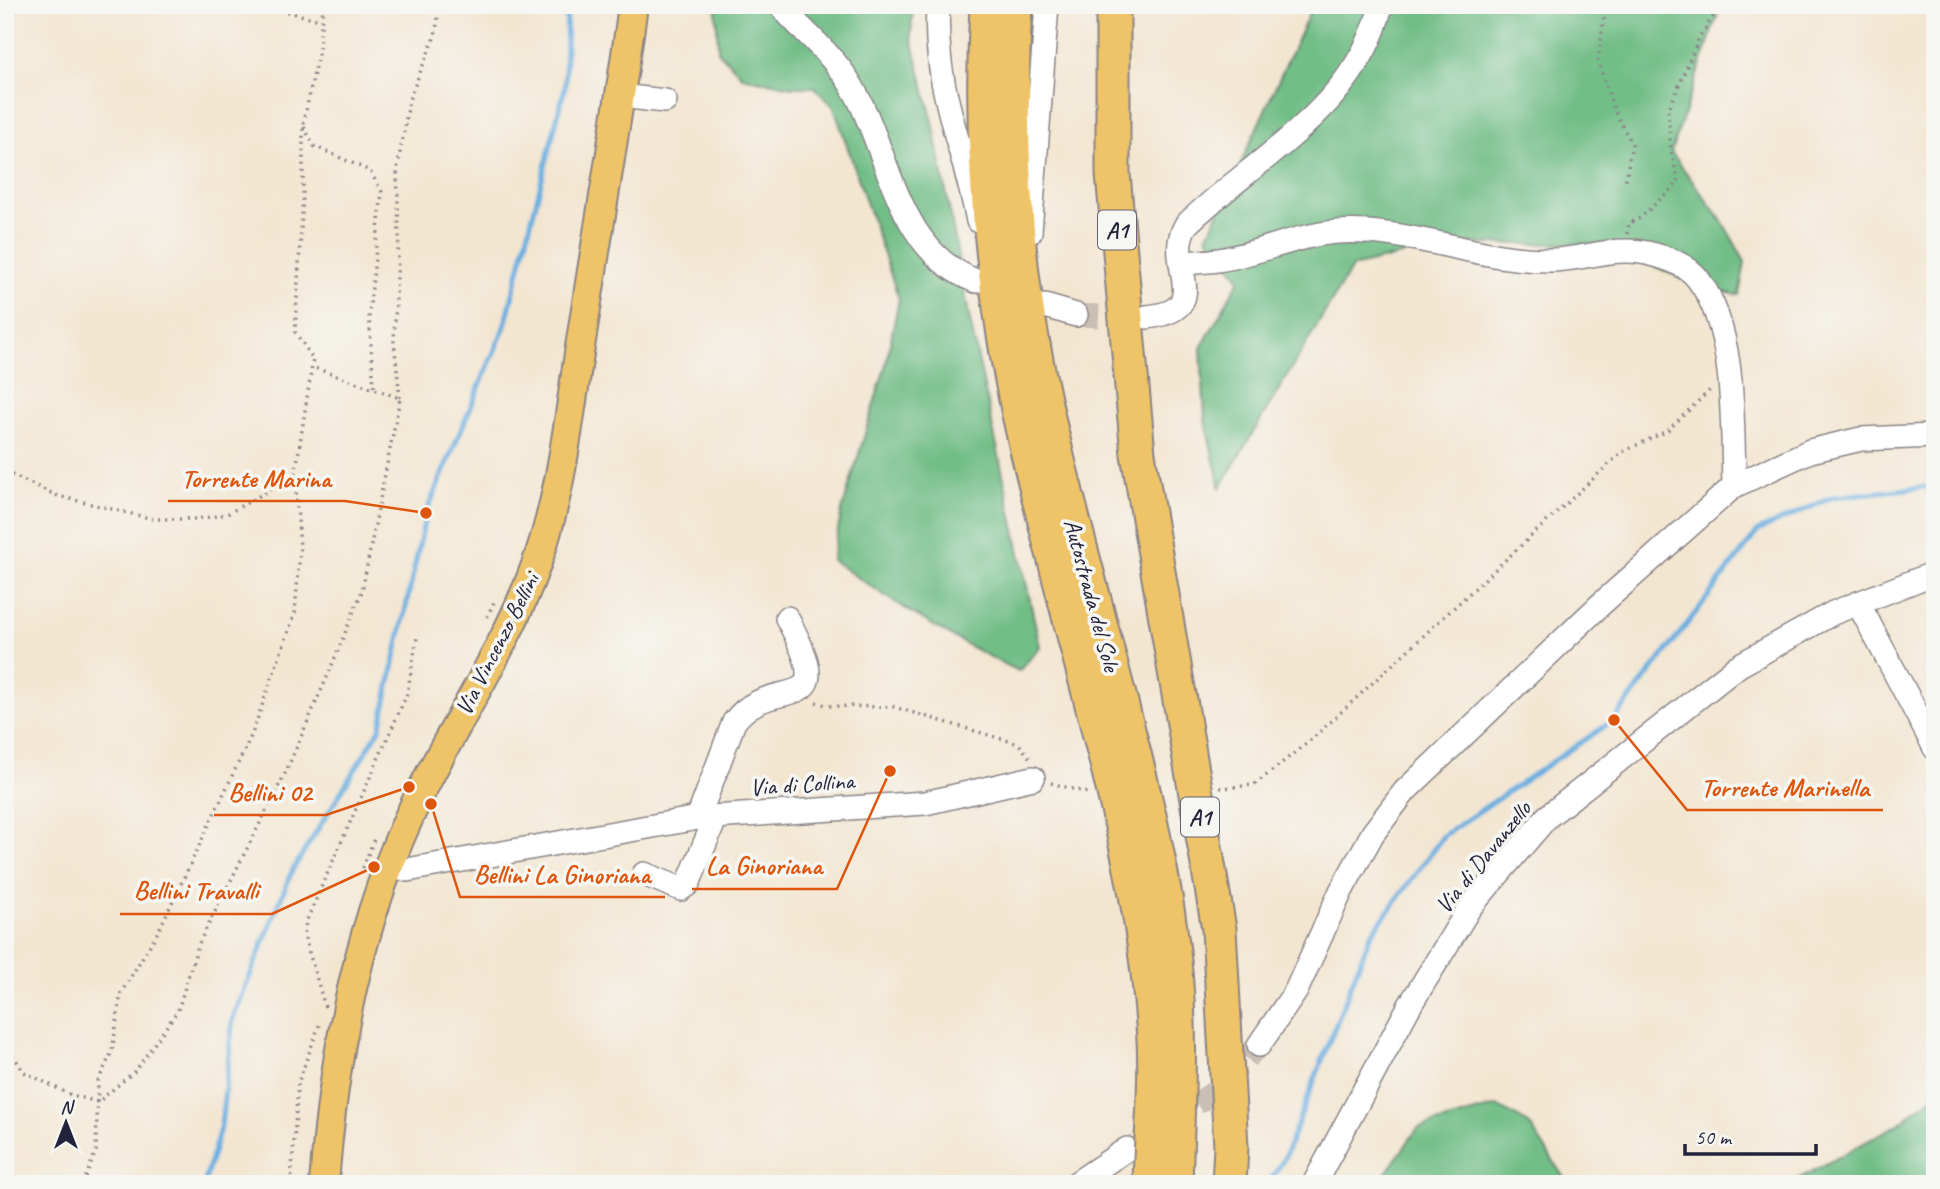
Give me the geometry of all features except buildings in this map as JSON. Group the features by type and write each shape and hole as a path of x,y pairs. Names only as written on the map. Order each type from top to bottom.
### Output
{"highway":[{"name":"Autostrada del Sole","path":"988,5 985,103 995,260 1004,337 1027,445 1152,828 1171,930 1180,1039 1175,1184"},
{"name":"Autostrada del Sole","path":"1015,5 1016,204 1035,299 1053,444 1144,935 1155,1042 1150,1184"},
{"name":"A1","path":"1112,5 1113,174 1138,454 1219,929 1231,1147 1230,1184"}],"main road":[{"name":"Via Vincenzo Bellini","path":"324,1184 335,1068 365,938 380,855 418,798 523,598 548,529 633,5"}],"street":[{"path":"780,5 829,55 849,82 898,195 923,241 953,269 976,281"},
{"path":"938,5 938,65 947,110 978,219 1000,381 1027,445"},
{"path":"1046,5 1035,299 1076,315"},
{"path":"1147,317 1172,313 1181,306 1184,297 1179,235 1186,225 1300,130 1326,104 1363,50 1381,5"},
{"path":"620,96 665,101"},
{"path":"1181,263 1220,260 1337,232 1412,237 1483,254 1553,260 1623,249 1663,257 1685,267 1698,278 1714,313 1729,361 1734,486"},
{"path":"1259,1045 1296,991 1341,891 1373,833 1405,791 1600,605 1734,486 1810,451 1861,439 1935,436"},
{"name":"Via di Davanzello","path":"1314,1184 1410,1005 1470,907 1547,817 1738,666 1781,640 1858,603 1935,573"},
{"path":"1858,603 1935,748"},
{"path":"787,618 803,649 809,671 808,683 800,691"},
{"name":"Via di Collina","path":"707,818 734,722 743,709 758,702 800,691"},
{"name":"Via di Collina","path":"380,855 407,870 707,818 925,803 1033,778"},
{"path":"644,874 681,890 688,884 707,818"},
{"path":"1075,1184 1127,1149"}],"path":[{"path":"260,5 320,20"},
{"path":"83,1184 96,1151 98,1081 112,1052 121,993 159,930 252,734 281,658 300,586 295,476 313,359 295,332 303,195 303,125 319,50 323,5"},
{"path":"98,1102 136,1070 178,1010 198,945 284,776 362,591 400,398 394,341 399,236 397,170 410,97 435,36 440,5"},
{"path":"1609,5 1605,11 1598,61 1614,110 1632,144 1625,184"},
{"path":"1623,249 1629,223 1640,218 1679,182 1670,138 1668,111 1700,36 1721,5"},
{"path":"303,125 314,146 370,171 382,192 369,315 374,389"},
{"path":"1214,788 1254,785 1312,739 1622,452 1667,431 1710,390 1729,361"},
{"path":"312,367 400,398"},
{"path":"5,472 58,496 153,519 198,519 227,514 295,476"},
{"path":"484,624 495,601"},
{"path":"346,1013 326,1009 304,935 306,922 407,694 417,638"},
{"path":"800,691 816,702 829,706 894,707 1019,744 1030,758 1033,778 1091,794"},
{"path":"375,834 380,855"},
{"path":"5,1043 23,1072 71,1095 98,1102"}],"green space":[{"path":"716,5 913,5 911,36 933,122 971,326 1040,647 1019,671 923,620 832,560 842,510 886,364 899,299 834,107 815,87 793,87 743,77 718,51"},
{"path":"1313,5 1721,5 1671,152 1724,224 1745,262 1739,295 1703,288 1605,244 1446,244 1352,267 1220,488 1205,419 1201,348 1240,279 1207,237"},
{"path":"1935,1095 1935,1184 1789,1184 1897,1125"},
{"path":"1497,1106 1529,1124 1568,1184 1378,1184 1418,1128"}],"waterway":[{"path":"204,1184 221,1125 233,1018 292,871 380,729 426,513 505,326 565,87 567,5"},
{"path":"1268,1184 1284,1159 1370,936 1444,835 1614,720 1758,531 1833,497 1935,486"}],"tunnel":[{"path":"1076,315 1139,318"},
{"path":"1168,1122 1213,1093 1259,1045"}],"place":[{"name":"Torrente Marina","path":"426,513"},
{"name":"Torrente Marinella","path":"1614,720"},
{"name":"La Ginoriana","path":"890,771"},
{"name":"Bellini 02","path":"409,787"},
{"name":"Bellini La Ginoriana","path":"431,804"},
{"name":"Bellini Travalli","path":"374,867"}]}
